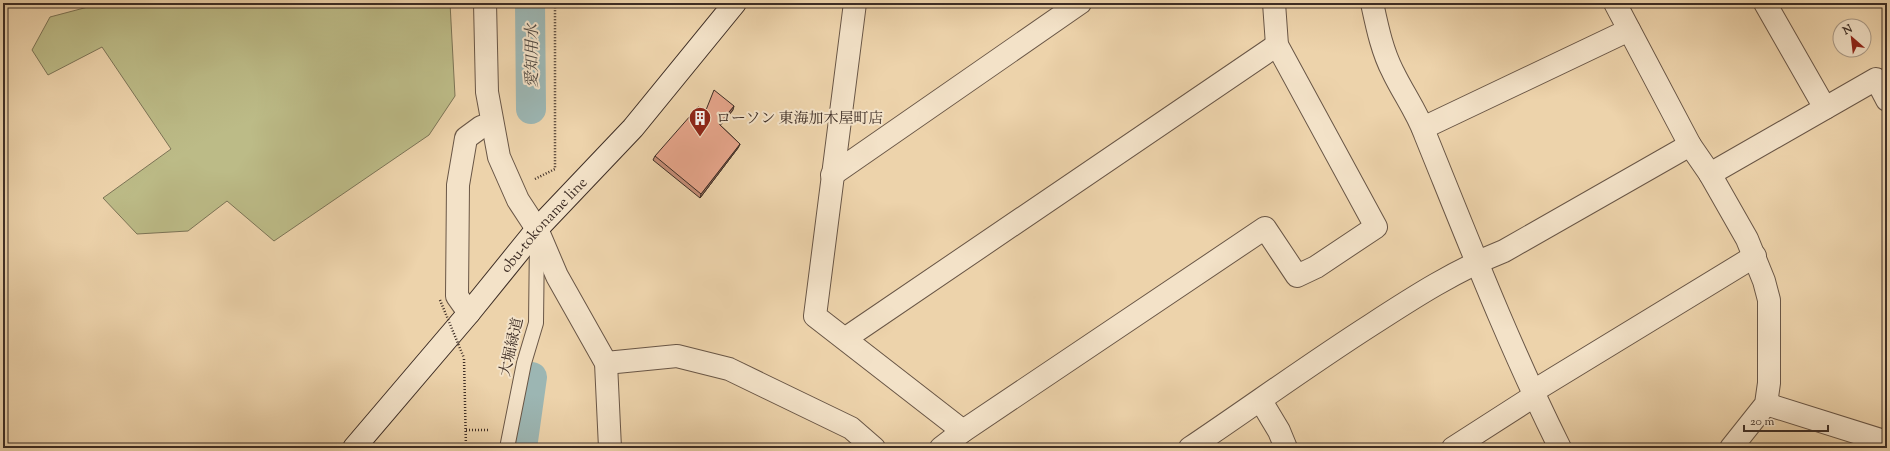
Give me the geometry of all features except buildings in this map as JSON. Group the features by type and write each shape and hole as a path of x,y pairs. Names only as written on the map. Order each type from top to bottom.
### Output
{"street":[{"path":"485,3 486,92 499,158 518,200 537,228 557,276 606,364 610,448"},
{"name":"obu-tokoname line","path":"354,448 469,313 537,228 633,128 735,3"},
{"path":"855,3 815,316 846,338 964,431"},
{"path":"832,174 1080,3"},
{"path":"941,448 1266,228 1297,276 1316,267 1376,227 1277,45 1274,3"},
{"path":"1372,3 1378,32 1392,71 1423,128 1476,262 1533,394 1560,448"},
{"path":"1615,3 1690,145 1710,174 1755,256 1769,300 1769,383 1766,404 1731,448"},
{"path":"1765,3 1825,108"},
{"path":"1423,128 1629,30"},
{"path":"846,338 1277,45"},
{"path":"1710,174 1881,76 1887,100"},
{"path":"469,313 457,296 458,185 466,138 481,127 492,123"},
{"path":"1190,448 1260,401 1327,353 1415,296 1476,262 1504,251 1690,145"},
{"path":"1454,448 1533,394 1755,256"},
{"path":"606,364 677,356 729,369 851,428 874,448"},
{"path":"1260,401 1279,431 1286,448"},
{"path":"1766,404 1887,442"}],"lane":[{"name":"大堀緑道","path":"507,448 524,363 536,323 537,228"}],"path":[{"path":"513,190 555,169 555,3"},
{"path":"440,300 464,358 466,448"}],"shaded area":[{"path":"103,3 450,3 455,96 429,135 274,241 227,201 188,231 137,234 103,198 171,149 102,47 48,75 32,50 50,17"}],"waterway":[{"name":"愛知用水","path":"530,3 531,109"},
{"name":"愛知用水","path":"522,448 532,377"}],"place":[{"name":"ローソン 東海加木屋町店","path":"700,138"}]}
